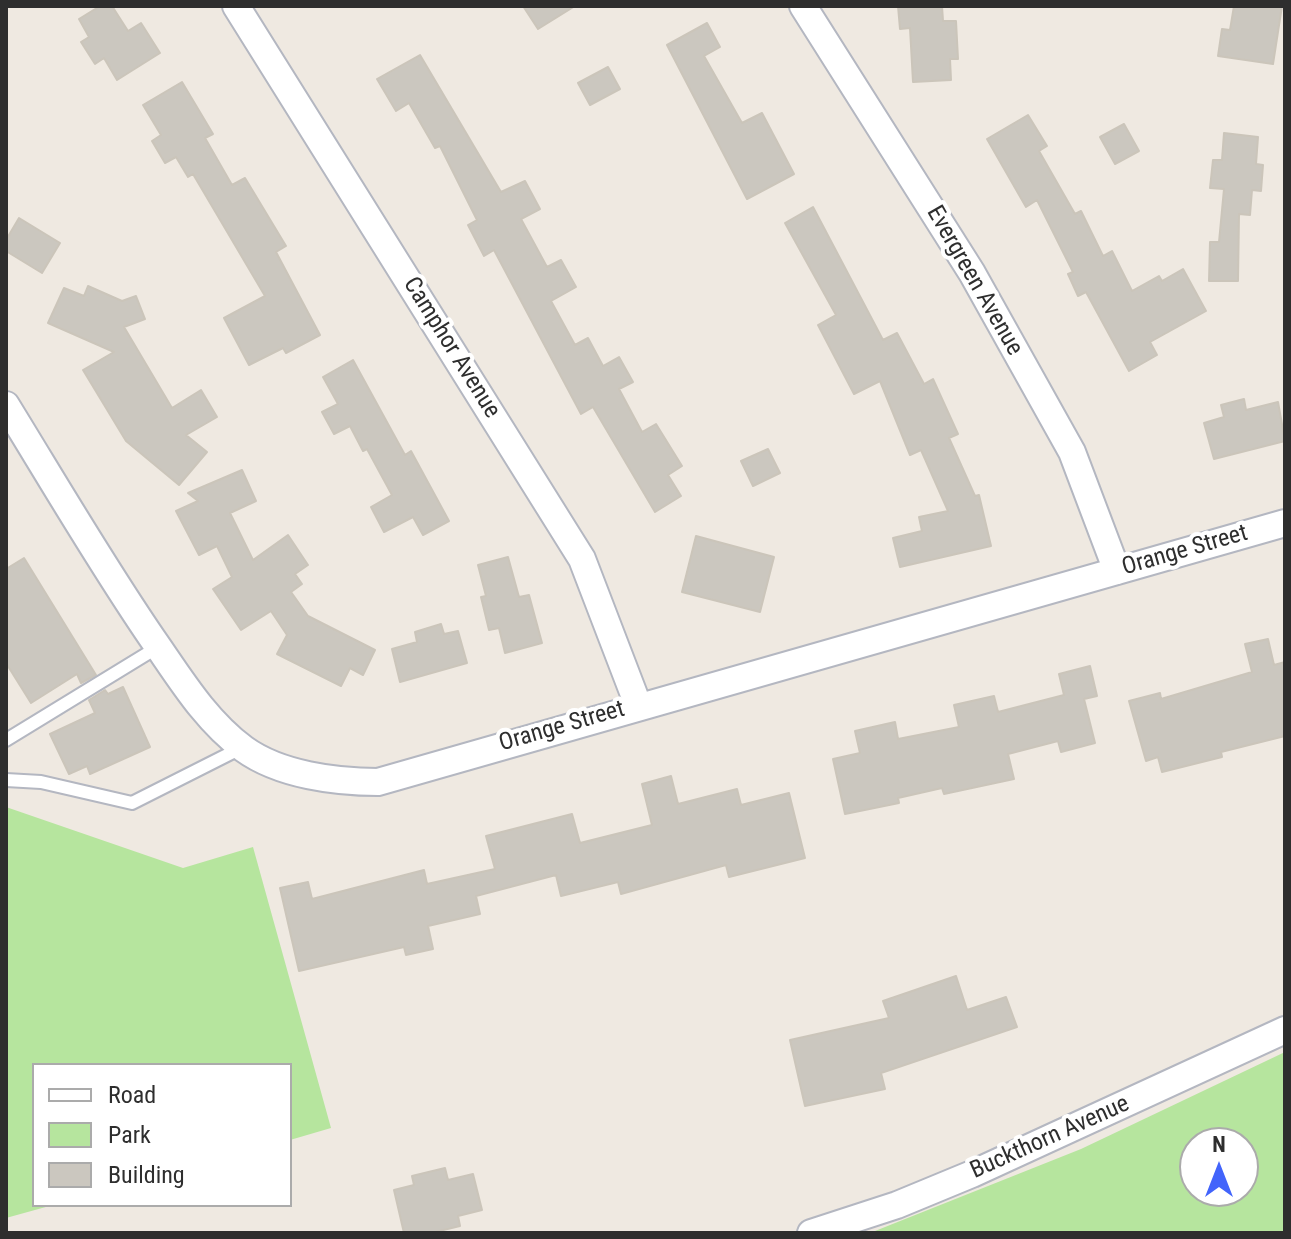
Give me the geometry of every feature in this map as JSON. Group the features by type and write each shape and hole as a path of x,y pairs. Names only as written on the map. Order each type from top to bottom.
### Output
{"street":[{"name":"Camphor Avenue","path":"236,6 582,559 638,705"},
{"name":"Evergreen Avenue","path":"803,6 972,273 1065,439 1117,571"},
{"name":"Orange Street","path":"6,405 203,713 243,747 301,773 338,782 378,782 638,705 1285,523"},
{"name":"Buckthorn Avenue","path":"811,1233 897,1205 972,1174 1285,1030"}],"lane":[{"path":"6,740 158,647"},
{"path":"6,780 41,782 132,803 243,747"}],"green space":[{"path":"6,807 183,868 253,847 331,1128 292,1139 292,1063 32,1063 32,1207 46,1207 6,1218"},
{"path":"1285,1052 1285,1233 870,1233 1081,1149"}],"building":[{"path":"100,6 112,6 128,31 141,23 160,53 117,80 104,58 95,64 81,42 89,37 79,19"},
{"path":"523,6 575,6 538,29"},
{"path":"898,6 942,6 943,21 956,21 958,59 950,59 951,80 913,82 910,28 900,29"},
{"path":"1234,6 1282,6 1273,64 1218,56 1222,29 1230,30"},
{"path":"707,23 720,47 704,56 742,123 762,113 794,174 747,199 667,45"},
{"path":"420,55 501,192 525,181 540,209 521,219 547,267 561,260 576,287 551,301 575,345 588,338 603,366 619,357 633,382 619,389 642,432 656,424 682,466 668,475 681,496 655,512 593,407 581,414 494,250 484,256 468,225 477,220 440,146 435,148 409,103 396,111 377,79"},
{"path":"608,67 620,89 590,105 578,83"},
{"path":"182,82 213,134 205,138 232,185 245,178 286,246 276,252 320,335 286,353 283,348 249,365 224,318 265,296 193,174 188,177 176,157 165,163 152,141 161,135 143,105"},
{"path":"1028,115 1047,146 1039,151 1075,214 1081,211 1103,256 1112,251 1132,291 1159,276 1162,281 1183,269 1206,311 1150,342 1157,355 1129,371 1086,292 1078,296 1068,274 1073,272 1037,200 1026,207 987,139"},
{"path":"1124,124 1139,151 1115,164 1100,137"},
{"path":"1224,133 1258,137 1256,164 1263,165 1261,191 1252,190 1250,215 1239,214 1238,281 1209,281 1210,242 1219,242 1224,189 1210,188 1213,160 1222,160"},
{"path":"813,207 883,340 897,333 924,384 933,379 958,434 949,438 975,496 979,495 991,546 900,567 893,538 922,531 919,517 948,511 921,450 910,455 880,381 854,394 818,325 836,315 785,223"},
{"path":"19,218 60,243 42,273 6,251 6,240"},
{"path":"88,286 122,301 136,296 145,319 124,327 172,408 201,390 217,417 186,435 207,452 179,485 126,441 83,370 114,352 48,323 64,288 84,296"},
{"path":"353,360 405,455 411,451 449,521 423,535 413,517 384,532 371,507 392,495 367,449 363,451 350,426 334,434 322,412 338,404 323,377"},
{"path":"1244,399 1246,410 1278,402 1285,441 1214,459 1204,423 1224,417 1221,405"},
{"path":"768,449 780,473 753,486 741,461"},
{"path":"242,470 256,501 230,513 253,560 288,535 308,565 295,574 302,584 291,592 308,616 375,650 363,675 350,668 341,686 277,654 287,635 271,611 241,630 213,589 232,577 217,546 199,555 176,511 198,501 188,493"},
{"path":"696,536 774,557 760,612 682,592"},
{"path":"508,557 519,597 529,595 542,643 505,653 499,628 489,630 481,597 486,596 478,565"},
{"path":"24,558 96,675 81,683 77,674 31,703 6,663 6,569"},
{"path":"441,624 444,634 458,631 467,663 400,682 392,649 417,642 415,632"},
{"path":"1268,639 1274,665 1285,662 1285,736 1221,752 1222,757 1162,772 1158,757 1146,761 1129,701 1160,693 1161,699 1252,672 1245,644"},
{"path":"1090,666 1097,696 1084,699 1095,743 1061,752 1058,741 1008,754 1014,779 944,794 942,788 898,798 899,803 845,814 833,759 860,753 855,731 895,722 898,739 959,727 954,705 994,696 998,712 1064,695 1059,674"},
{"path":"123,687 150,747 90,774 87,766 69,774 50,734 95,713 89,700 105,690 108,694"},
{"path":"671,776 678,804 737,789 741,805 789,793 805,858 729,877 726,865 621,894 618,882 561,896 556,875 476,896 480,914 428,926 433,949 406,955 404,947 299,971 280,888 308,882 312,899 424,870 427,884 495,869 486,836 572,814 580,843 652,825 642,784"},
{"path":"956,976 967,1010 1006,997 1017,1027 881,1073 885,1089 805,1106 790,1040 889,1018 883,1001"},
{"path":"445,1168 448,1180 473,1174 482,1210 458,1216 460,1226 431,1233 404,1233 394,1190 414,1185 412,1176"}]}
